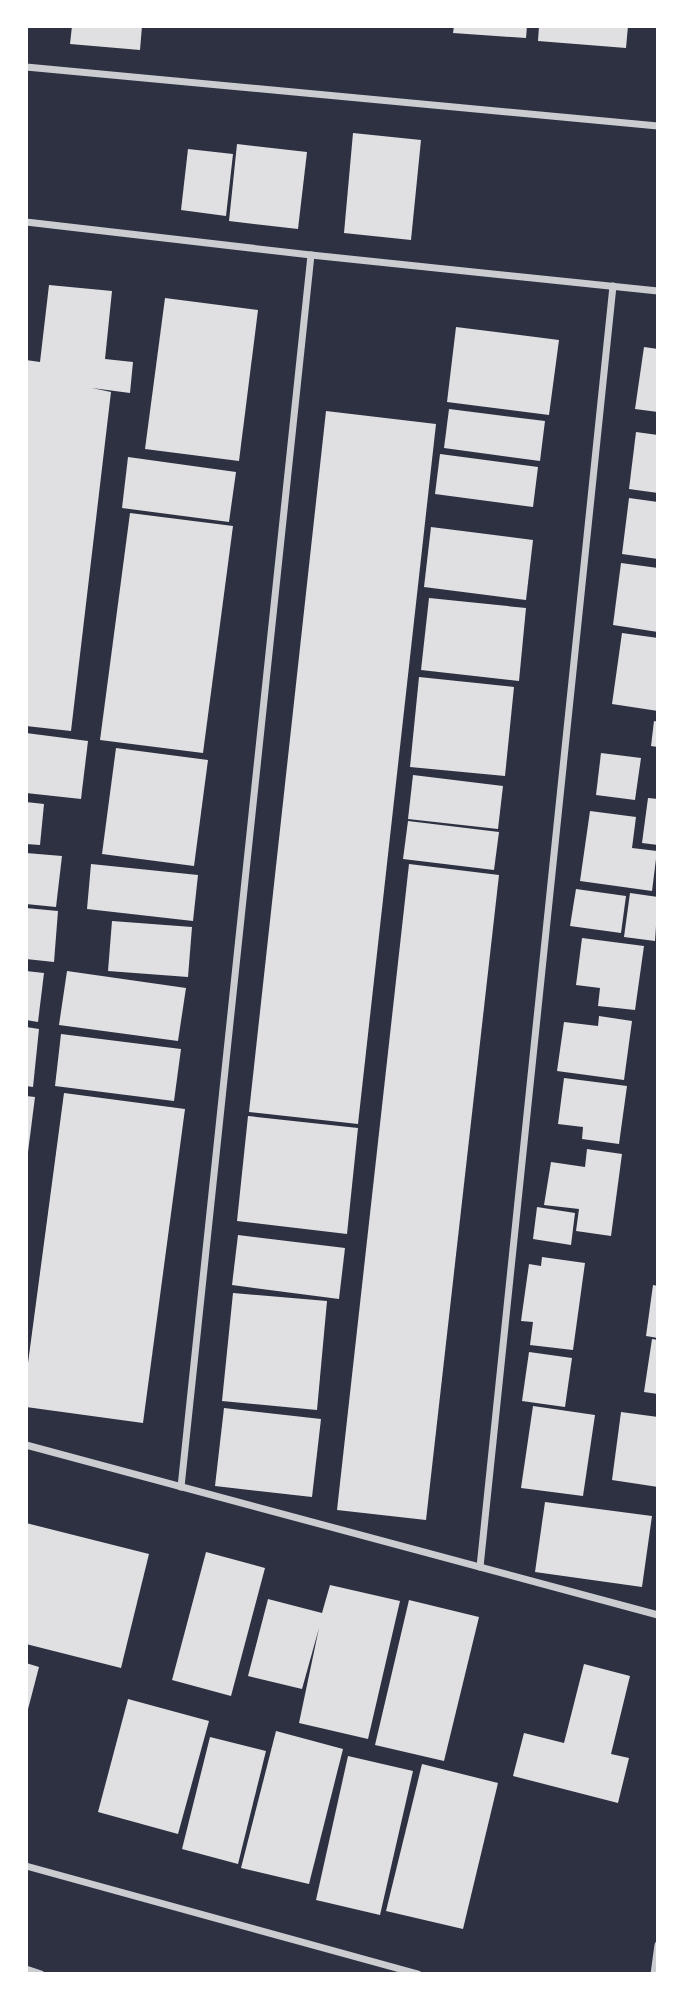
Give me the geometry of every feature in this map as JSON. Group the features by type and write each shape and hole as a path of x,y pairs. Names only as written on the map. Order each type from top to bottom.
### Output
{"street":[{"path":"26,67 658,126"},
{"path":"26,222 658,291"},
{"path":"181,1487 311,255"},
{"path":"480,1567 613,286"},
{"path":"26,1445 658,1615"},
{"path":"26,1866 418,1974"},
{"path":"654,1974 658,1945"},
{"path":"26,1969 41,1974"}],"building":[{"path":"72,26 142,26 140,50 70,44"},
{"path":"454,26 527,26 526,38 453,33"},
{"path":"539,26 628,26 626,48 538,41"},
{"path":"353,133 421,140 411,240 344,233"},
{"path":"237,144 307,152 298,229 229,221"},
{"path":"188,149 233,154 226,216 181,210"},
{"path":"49,285 112,291 105,359 133,362 130,393 92,388 111,392 71,731 26,726 26,360 40,362"},
{"path":"165,298 258,310 239,461 145,449"},
{"path":"456,327 559,340 549,415 447,402"},
{"path":"644,347 658,349 658,412 635,409"},
{"path":"449,409 545,421 540,461 444,448"},
{"path":"326,411 436,424 358,1124 249,1112"},
{"path":"636,432 658,435 658,493 629,489"},
{"path":"440,454 538,467 533,507 435,494"},
{"path":"128,457 236,472 229,522 122,508"},
{"path":"629,498 658,502 658,559 622,554"},
{"path":"130,513 233,526 203,753 100,740"},
{"path":"431,527 533,540 526,600 424,587"},
{"path":"621,563 658,568 658,632 613,625"},
{"path":"429,598 526,608 519,681 421,670"},
{"path":"622,633 658,638 658,711 612,704"},
{"path":"419,677 514,687 505,776 410,767"},
{"path":"654,721 658,722 658,747 651,746"},
{"path":"26,733 88,741 81,799 26,793"},
{"path":"116,748 208,760 194,866 102,854"},
{"path":"601,753 641,758 635,800 596,795"},
{"path":"413,775 503,786 498,829 408,819"},
{"path":"648,798 658,799 658,845 642,843"},
{"path":"26,802 44,804 40,845 26,844"},
{"path":"590,811 636,817 632,848 657,851 652,891 580,881"},
{"path":"408,821 499,832 494,870 403,859"},
{"path":"26,853 62,856 56,907 26,904"},
{"path":"91,864 198,875 193,921 87,909"},
{"path":"409,864 499,875 426,1520 337,1510"},
{"path":"576,889 626,896 621,933 570,926"},
{"path":"630,893 658,897 655,941 624,937"},
{"path":"26,908 58,911 54,962 26,959"},
{"path":"112,921 192,927 188,977 108,971"},
{"path":"582,938 644,946 635,1010 598,1006 600,988 576,985"},
{"path":"26,971 44,973 38,1022 26,1020"},
{"path":"67,971 186,988 178,1041 59,1025"},
{"path":"599,1016 632,1021 624,1080 557,1071 564,1022 598,1026"},
{"path":"26,1027 39,1029 33,1087 26,1086"},
{"path":"61,1034 181,1049 174,1101 55,1086"},
{"path":"564,1078 627,1086 619,1144 582,1139 583,1127 558,1124"},
{"path":"64,1093 185,1109 143,1423 26,1407 26,1378"},
{"path":"26,1096 35,1097 28,1152 26,1152"},
{"path":"248,1116 358,1128 347,1234 237,1221"},
{"path":"587,1149 622,1154 611,1236 576,1231 579,1209 544,1205 551,1162 585,1167"},
{"path":"537,1207 575,1213 571,1245 533,1239"},
{"path":"238,1235 345,1248 339,1299 232,1285"},
{"path":"542,1257 585,1263 573,1350 530,1345 533,1322 521,1321 529,1264 541,1266"},
{"path":"653,1285 658,1286 658,1338 646,1336"},
{"path":"233,1293 327,1301 317,1410 222,1401"},
{"path":"652,1339 658,1340 658,1394 644,1392"},
{"path":"529,1352 572,1358 565,1407 522,1401"},
{"path":"533,1406 595,1415 583,1496 521,1488"},
{"path":"224,1408 321,1419 312,1497 215,1486"},
{"path":"621,1412 658,1417 658,1487 612,1480"},
{"path":"545,1502 652,1516 642,1587 535,1572"},
{"path":"26,1523 149,1554 121,1668 26,1644"},
{"path":"206,1552 265,1568 231,1696 172,1680"},
{"path":"330,1585 400,1601 368,1739 299,1723 319,1628 302,1689 248,1676 268,1599 322,1613"},
{"path":"409,1600 479,1617 444,1761 375,1745"},
{"path":"26,1663 39,1667 27,1713 26,1713"},
{"path":"584,1664 630,1676 611,1754 629,1758 618,1803 513,1776 524,1733 564,1743"},
{"path":"128,1699 209,1721 178,1834 98,1812"},
{"path":"276,1731 343,1749 309,1884 241,1868"},
{"path":"210,1737 266,1751 238,1864 182,1849"},
{"path":"348,1756 413,1771 380,1915 316,1900"},
{"path":"422,1764 498,1783 463,1929 386,1911"}]}
